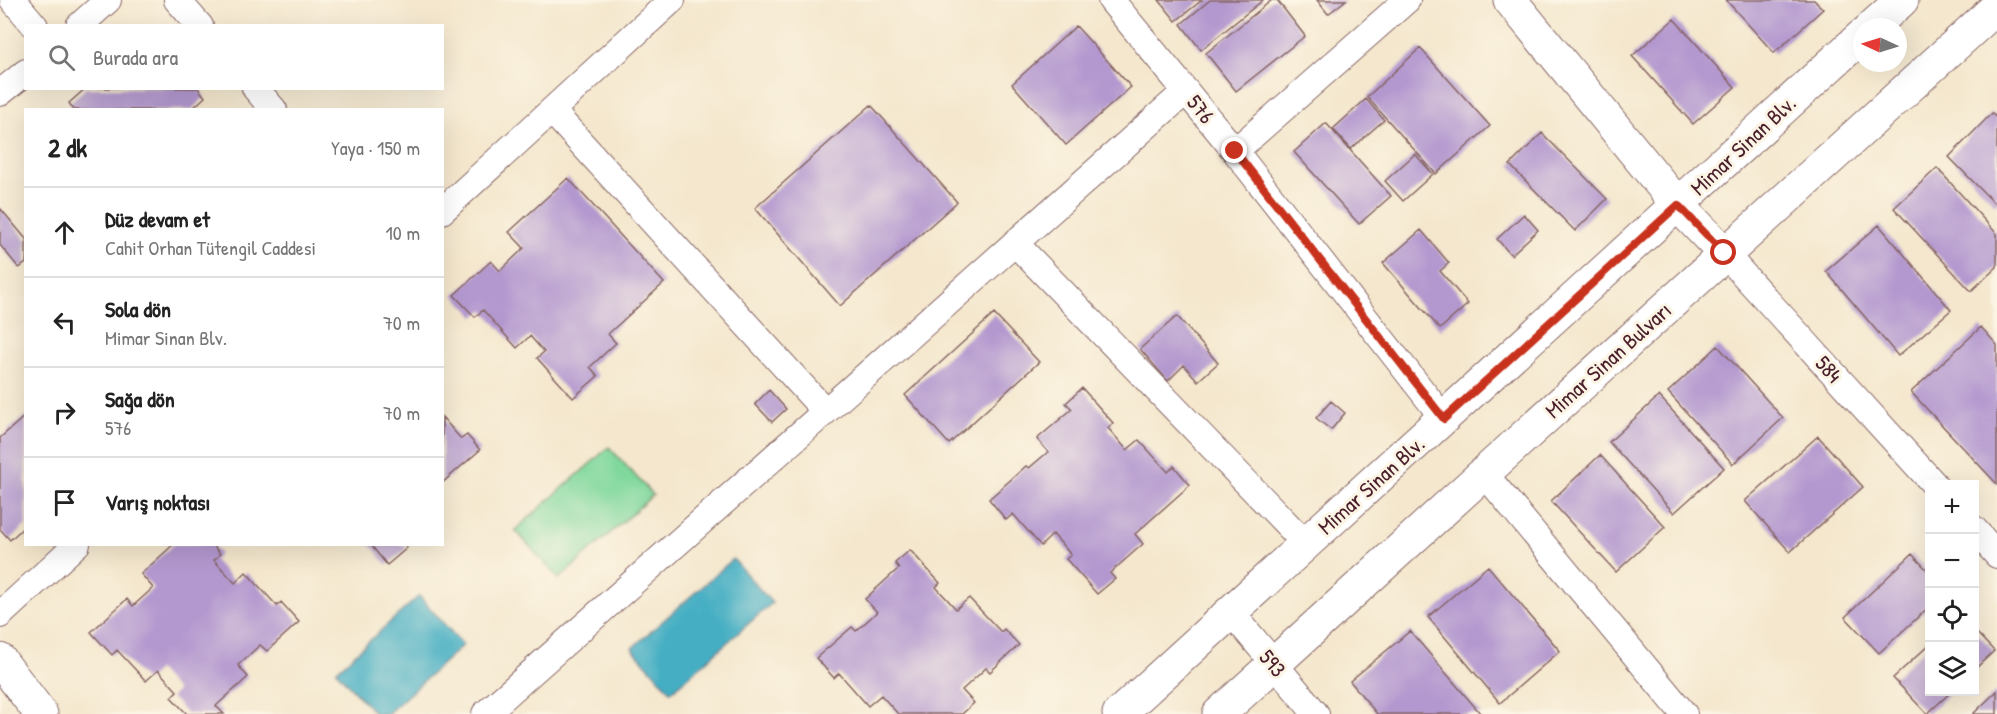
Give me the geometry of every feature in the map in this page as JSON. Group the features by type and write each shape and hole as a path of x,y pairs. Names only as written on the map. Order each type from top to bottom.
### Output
{"street":[{"path":"13,0 33,24"},
{"path":"81,24 108,0"},
{"path":"177,0 198,24"},
{"path":"444,209 672,0"},
{"name":"576","path":"1112,0 1235,151 1444,419"},
{"path":"1235,151 1407,0"},
{"path":"1510,0 1678,205 1724,253"},
{"path":"1882,18 1902,0"},
{"name":"Mimar Sinan Bulvarı","path":"1219,714 1997,7"},
{"name":"Mimar Sinan Blv.","path":"1119,714 1853,44"},
{"path":"0,93 24,74"},
{"path":"257,90 272,108"},
{"path":"485,714 1186,91"},
{"path":"552,111 825,411"},
{"path":"1015,243 1306,544"},
{"name":"584","path":"1724,253 1930,480"},
{"path":"1484,473 1684,714"},
{"path":"0,615 75,546"},
{"name":"593","path":"1231,612 1316,714"},
{"path":"0,660 41,714"}],"green space":[{"path":"609,447 653,495 559,579 515,530"}],"water":[{"path":"733,559 772,603 671,692 632,648"},
{"path":"419,596 463,645 387,714 375,714 336,671"}],"building":[{"path":"1159,0 1202,0 1176,21"},
{"path":"1210,0 1263,0 1201,50 1181,24"},
{"path":"1272,0 1277,0 1305,36 1236,91 1206,53"},
{"path":"1317,0 1346,0 1328,14"},
{"path":"1726,0 1814,0 1823,9 1774,53"},
{"path":"1674,19 1735,87 1693,124 1632,56"},
{"path":"1076,26 1131,87 1066,145 1012,84"},
{"path":"1420,48 1490,126 1436,174 1367,97"},
{"path":"84,90 200,90 205,97 193,108 73,108 69,103"},
{"path":"1366,99 1384,120 1351,149 1333,129"},
{"path":"871,105 957,202 840,306 755,208"},
{"path":"1992,113 1997,119 1997,206 1949,157"},
{"path":"1326,123 1391,196 1359,224 1294,152"},
{"path":"1542,133 1607,199 1575,231 1510,165"},
{"path":"1415,154 1433,174 1403,201 1385,181"},
{"path":"1937,168 1997,234 1997,267 1971,291 1894,208"},
{"path":"568,178 664,283 608,334 616,343 590,367 598,376 573,398 537,358 544,352 530,336 517,348 483,310 475,317 454,295 491,261 500,271 524,248 509,232"},
{"path":"0,208 24,237 24,264 19,268 0,245"},
{"path":"1524,214 1538,230 1511,255 1497,239"},
{"path":"1879,225 1951,310 1898,356 1826,271"},
{"path":"1421,230 1449,263 1440,271 1468,304 1440,329 1383,263"},
{"path":"994,314 1039,362 949,444 905,395"},
{"path":"1177,316 1218,363 1198,381 1184,365 1168,381 1140,349"},
{"path":"1981,327 1997,345 1997,484 1911,392"},
{"path":"1718,346 1783,418 1733,464 1668,392"},
{"path":"1082,388 1113,423 1108,428 1127,450 1139,440 1168,472 1174,466 1190,485 1135,534 1143,544 1110,573 1115,579 1097,594 1066,559 1071,555 1053,534 1041,546 1013,514 1006,520 989,499 1026,466 1029,468 1048,452 1037,439 1072,409 1066,403"},
{"path":"769,390 786,409 772,422 755,404"},
{"path":"1659,396 1724,468 1674,513 1609,442"},
{"path":"1331,401 1345,413 1331,430 1316,418"},
{"path":"24,417 24,527 10,540 0,529 0,438"},
{"path":"444,419 461,439 467,435 480,450 444,481"},
{"path":"1818,436 1863,487 1790,552 1745,501"},
{"path":"1600,455 1665,527 1616,572 1551,501"},
{"path":"172,546 214,546 220,554 214,560 235,583 246,572 277,606 281,602 299,622 267,651 260,645 238,665 248,677 216,706 224,714 187,714 171,697 177,691 158,670 146,681 117,650 112,655 91,632 127,599 133,606 153,588 141,574"},
{"path":"372,546 406,546 407,548 387,565"},
{"path":"910,550 940,583 936,587 956,609 969,598 1001,632 1004,629 1019,645 990,672 986,668 962,690 974,703 962,714 898,714 881,695 868,706 839,673 834,678 816,658 852,627 856,631 877,612 865,599 899,568 895,563"},
{"path":"1912,554 1925,568 1925,611 1879,653 1845,617"},
{"path":"1488,566 1560,651 1500,703 1428,617"},
{"path":"1410,631 1481,714 1377,714 1350,681"},
{"path":"1979,635 1994,651 1979,665"},
{"path":"1925,649 1925,696 1947,696 1927,714 1893,678"},
{"path":"1997,691 1997,714 1973,714"}],"route":[{"path":"1235,151 1444,419 1678,205 1724,253"}]}
